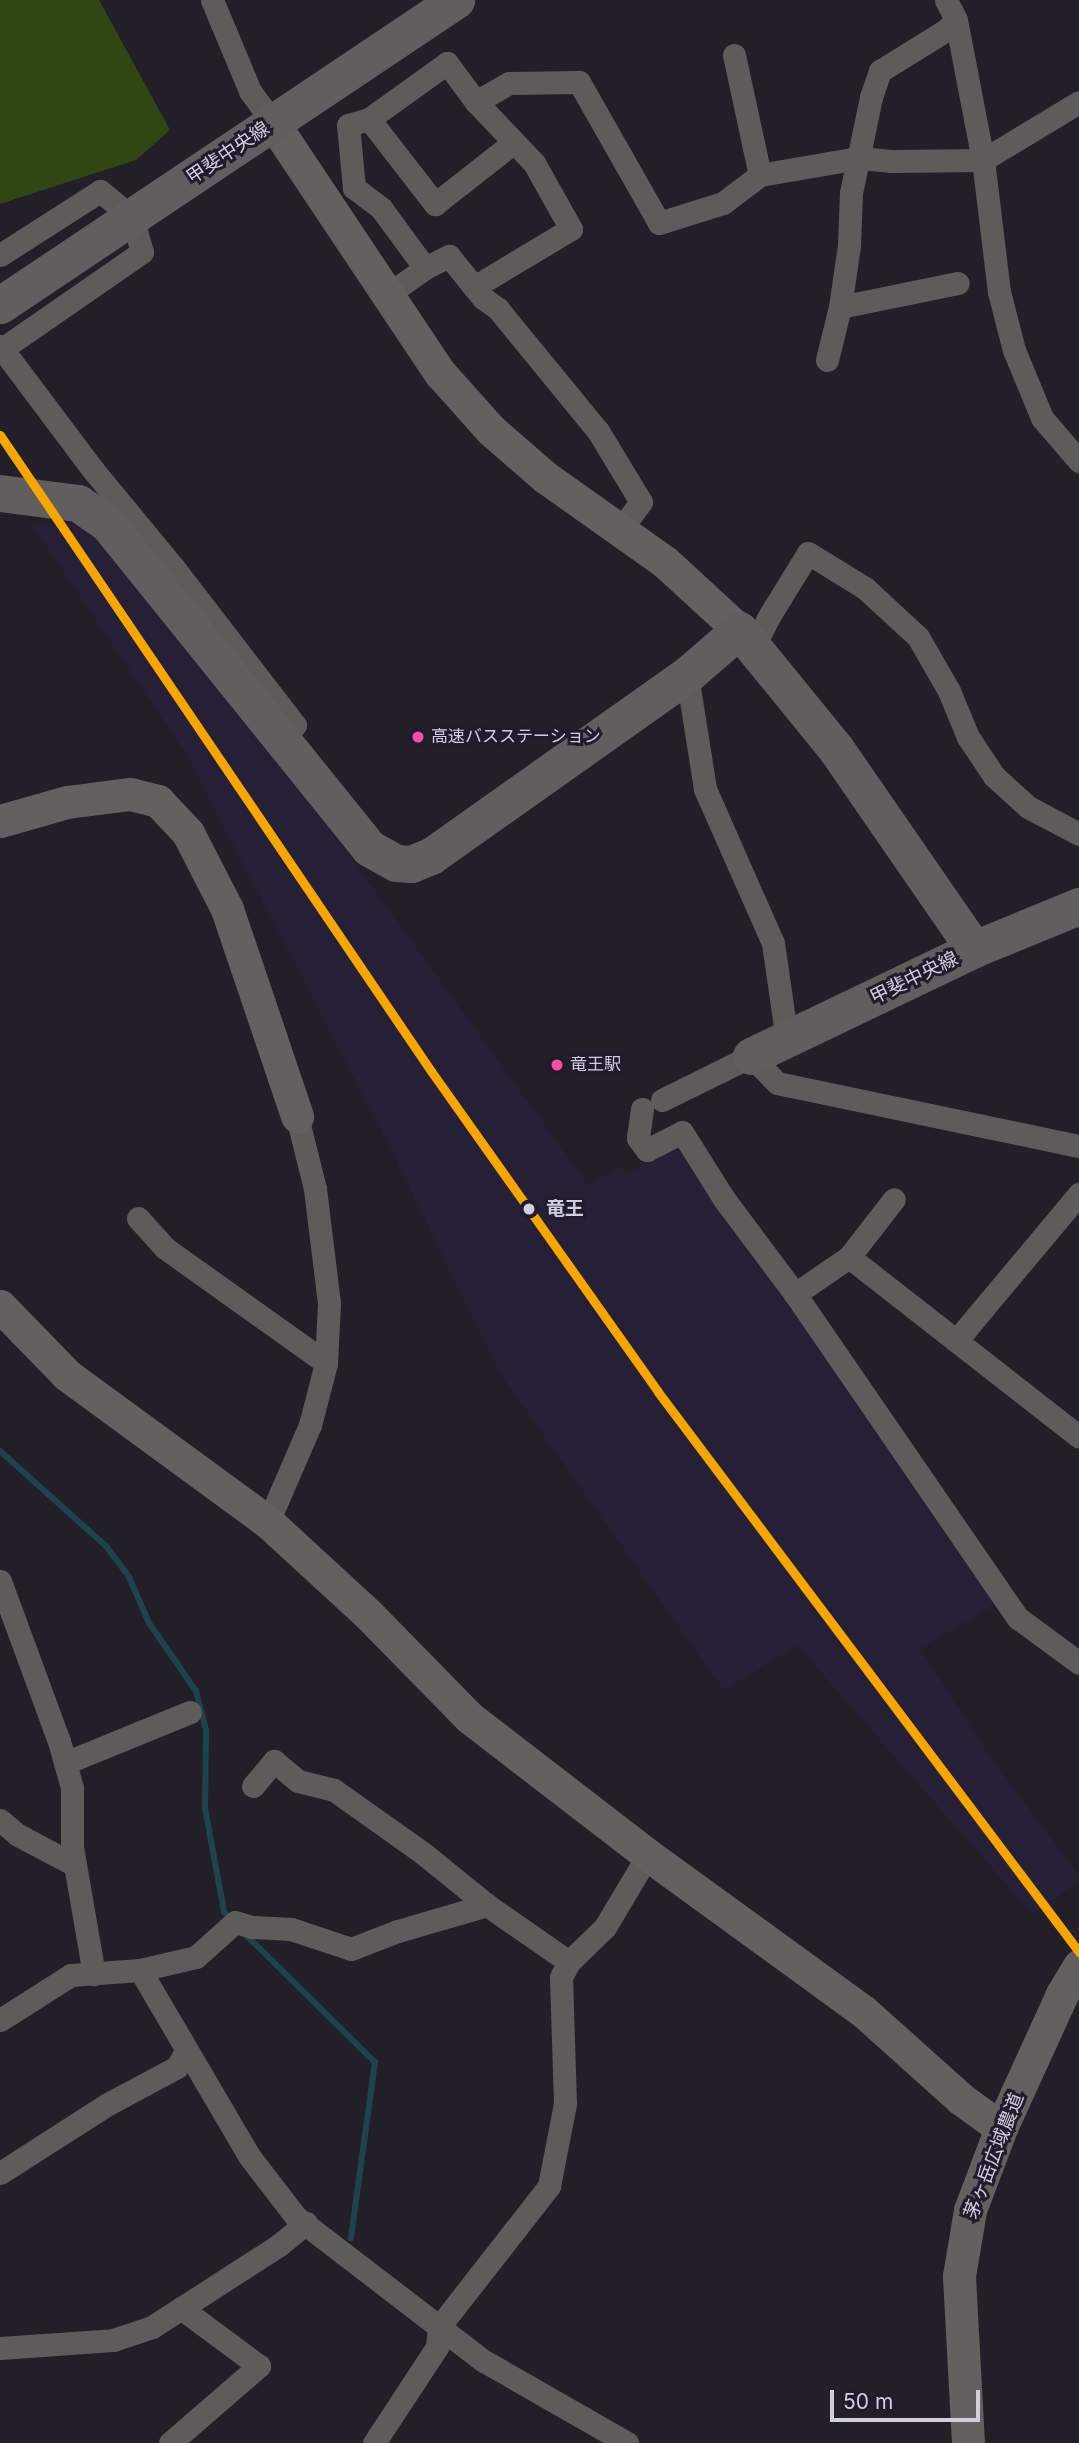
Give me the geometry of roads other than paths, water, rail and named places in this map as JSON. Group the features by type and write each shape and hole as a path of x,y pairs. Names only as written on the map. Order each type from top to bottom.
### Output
{"main road":[{"name":"甲斐中央線","path":"0,304 456,0"},
{"path":"0,493 78,503 107,523 369,848 396,863 411,864 431,856 687,675 747,638 836,749 974,949"},
{"name":"甲斐中央線","path":"751,1056 974,949 1079,906"}],"street":[{"path":"212,0 250,91 440,373 491,430 544,477 618,532 665,562 747,638 768,618 808,553 865,588 918,637 948,691 968,737 993,776 1028,807 1050,821 1077,828"},
{"path":"827,360 840,307 849,245 850,193 871,97 880,71 946,30 951,10"},
{"path":"951,10 983,160 999,292 1014,350 1042,418 1079,461"},
{"path":"734,55 760,175"},
{"path":"425,268 381,208 354,188 348,125 369,119 447,63 476,102 534,163 571,229 474,287"},
{"path":"476,102 509,83 579,82 659,223 723,204 760,175 858,158 891,161 983,160 1079,102"},
{"path":"369,119 435,204 514,142"},
{"path":"0,255 100,191 132,217 142,252 1,347 94,471 174,568 295,725 281,737"},
{"path":"387,295 425,268 449,256 474,287 498,309 598,431 641,502 618,532"},
{"path":"840,307 958,283"},
{"path":"687,675 705,789 773,943 787,1040"},
{"path":"0,821 67,802 130,794 158,801 188,833 227,909 297,1116 315,1189 329,1303 326,1363 310,1425 268,1522"},
{"path":"1079,1146 777,1083 751,1056 652,1104 638,1138 647,1150 682,1132 724,1199 795,1294 1018,1618 1079,1663"},
{"path":"956,1340 1079,1194"},
{"path":"795,1294 849,1257 894,1199"},
{"path":"138,1218 165,1248 326,1363"},
{"path":"849,1257 1079,1437"},
{"path":"0,1306 66,1376 268,1522 368,1614 470,1718 648,1855 863,2011 961,2099 1001,2128"},
{"path":"0,1581 72,1788 72,1847 94,1974"},
{"path":"65,1763 190,1712"},
{"path":"253,1786 274,1761 298,1781 334,1790 424,1854 487,1905 569,1962"},
{"path":"0,1820 18,1835 75,1866"},
{"path":"374,2443 437,2347 439,2327 549,2186 565,2104 561,1977 569,1962 605,1927 648,1855"},
{"path":"0,2020 71,1975 139,1970 196,1957 230,1927 291,1929 351,1949 398,1931 487,1905"},
{"name":"茅ヶ岳広域農道","path":"968,2443 959,2276 970,2210 1001,2128 1062,1994 1079,1966"},
{"path":"139,1970 249,2155 296,2217 484,2361 627,2443"},
{"path":"0,2173 108,2104 177,2067 186,2051"},
{"path":"0,2348 113,2340 152,2327 279,2245 306,2224"},
{"path":"170,2443 259,2367 181,2308"}],"waterway":[{"path":"0,1451 106,1546 129,1577 149,1623 196,1691 206,1730 205,1808 224,1912 231,1919"},
{"path":"246,1935 375,2062 351,2238"}],"place":[{"name":"高速バスステーション","path":"418,737"},
{"name":"竜王駅","path":"557,1065"},
{"name":"竜王","path":"529,1209"}]}
